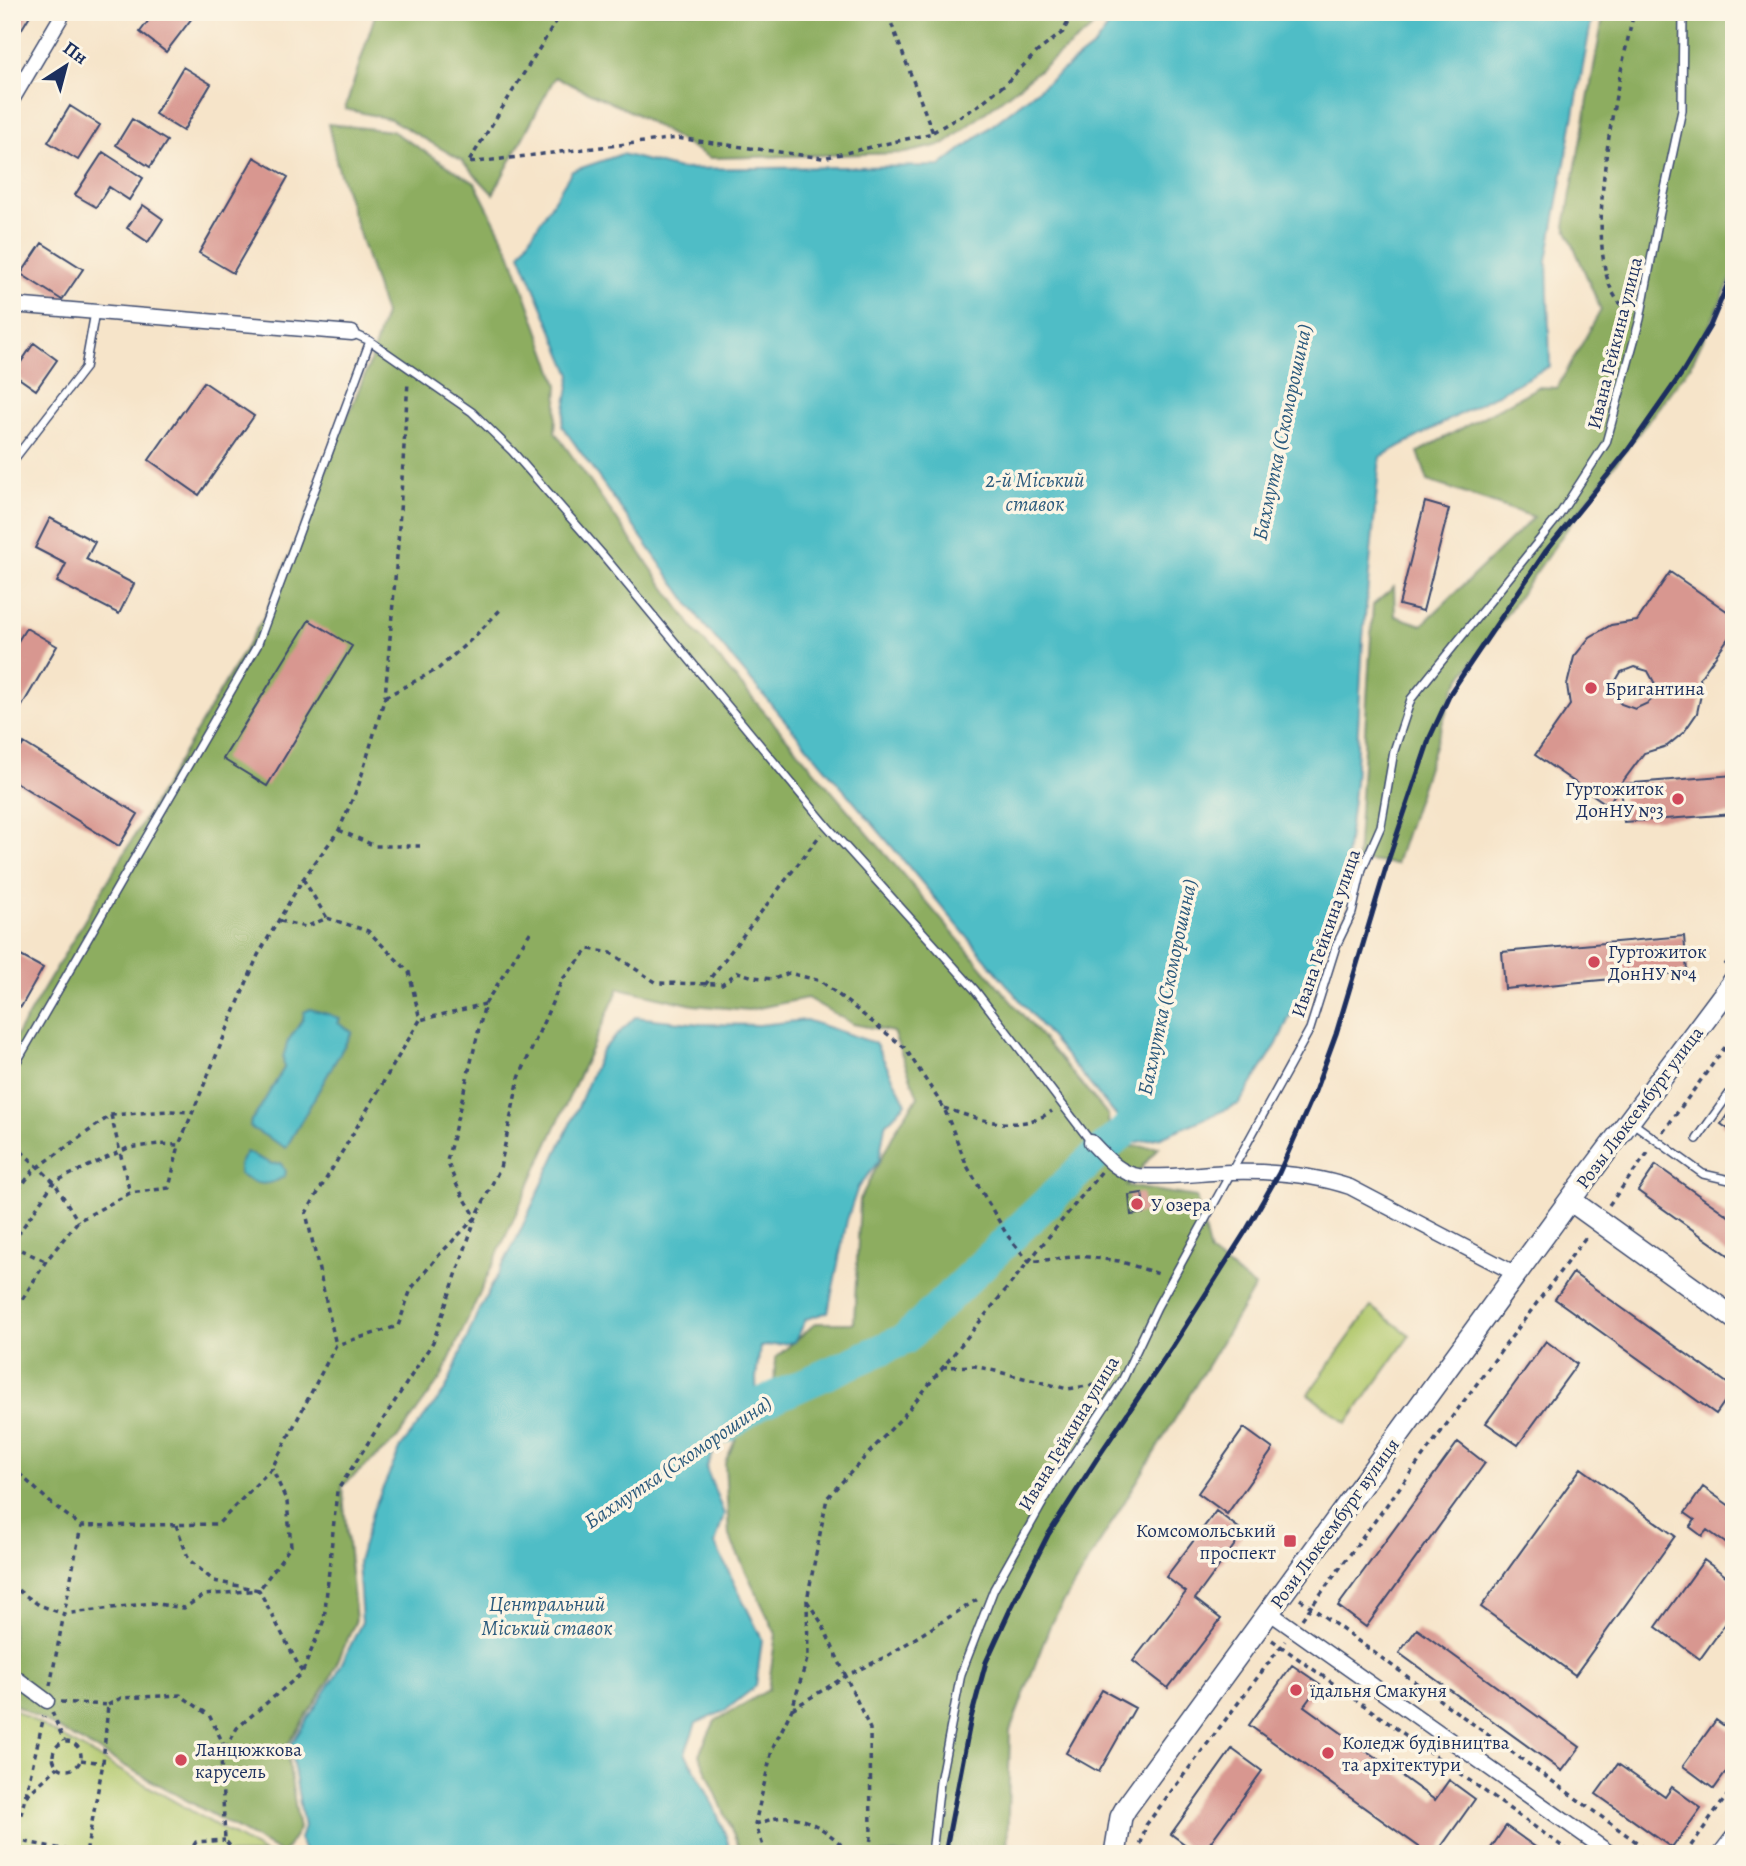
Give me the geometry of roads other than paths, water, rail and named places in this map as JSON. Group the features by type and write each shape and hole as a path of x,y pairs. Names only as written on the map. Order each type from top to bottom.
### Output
{"street":[{"path":"12,100 64,12"},
{"path":"12,305 352,333"},
{"name":"Розы Люксембург улица","path":"1570,1200 1734,981"},
{"path":"1091,1142 1125,1173 1138,1176 1233,1172 1294,1174 1322,1178 1350,1187 1516,1274"},
{"path":"1570,1200 1734,1318"},
{"name":"Рози Люксембург вулиця","path":"1115,1854 1121,1817 1126,1808 1570,1200"},
{"path":"1263,1621 1294,1629 1611,1854"},
{"path":"12,1675 47,1700"},
{"path":"1724,1854 1734,1841"}],"lane":[{"name":"Ивана Гейкина улица","path":"932,1854 940,1782 961,1674 994,1589 1054,1483 1122,1381 1173,1278 1310,1029 1336,946 1352,913 1362,869 1381,826 1394,751 1411,699 1558,517 1606,443 1640,319 1682,110 1683,12"},
{"path":"12,462 85,368 95,313"},
{"path":"352,333 370,341 472,412 512,451 603,554 827,826 975,990 1091,1142"},
{"path":"12,1070 257,646 370,341"},
{"path":"1697,1139 1734,1087"},
{"path":"1629,1121 1703,1174 1734,1181"}],"water":[{"name":"2-й Міський ставок","path":"1119,12 1593,12 1547,260 1550,366 1380,457 1363,638 1355,783 1344,875 1320,951 1277,1044 1239,1104 1161,1137 1119,1146 1111,1141 1118,1118 704,625 562,426 571,375 520,254 572,171 622,154 679,169 940,166 1094,46"},
{"path":"310,1009 340,1019 338,1023 352,1032 286,1148 250,1127 251,1120 284,1068 283,1057 288,1041 303,1019 304,1012"},
{"name":"Центральний Міський ставок","path":"635,1017 700,1024 759,1025 806,1020 875,1043 906,1103 885,1125 879,1161 858,1187 847,1220 828,1312 806,1319 795,1342 760,1347 756,1378 757,1412 724,1432 706,1468 724,1514 715,1544 762,1639 756,1686 725,1711 696,1723 685,1753 712,1802 732,1854 306,1854 300,1839 304,1827 290,1746 335,1677 362,1622 358,1562 373,1510 401,1447 446,1389 477,1314 518,1236 602,1050"},
{"path":"246,1152 272,1164 280,1163 286,1170 285,1176 262,1184 245,1178 239,1174 239,1165"}],"waterway":[{"name":"Бахмутка (Скоморошина)","path":"723,1428 757,1405 905,1339 1140,1114"}],"railway":[{"path":"945,1854 971,1718 986,1662 1048,1535 1171,1349 1279,1173 1314,1094 1336,1034 1388,861 1430,737 1451,692 1546,551 1628,450 1682,373 1710,326 1734,269"}],"place":[{"name":"Бригантина","path":"1591,688"},
{"name":"Гуртожиток ДонНУ №3","path":"1678,799"},
{"name":"Гуртожиток ДонНУ №4","path":"1594,962"},
{"name":"У озера","path":"1137,1204"},
{"name":"Комсомольський проспект","path":"1290,1541"},
{"name":"їдальня Смакуня","path":"1296,1690"},
{"name":"Коледж будівництва та архітектури","path":"1328,1753"},
{"name":"Ланцюжкова карусель","path":"181,1760"}]}
